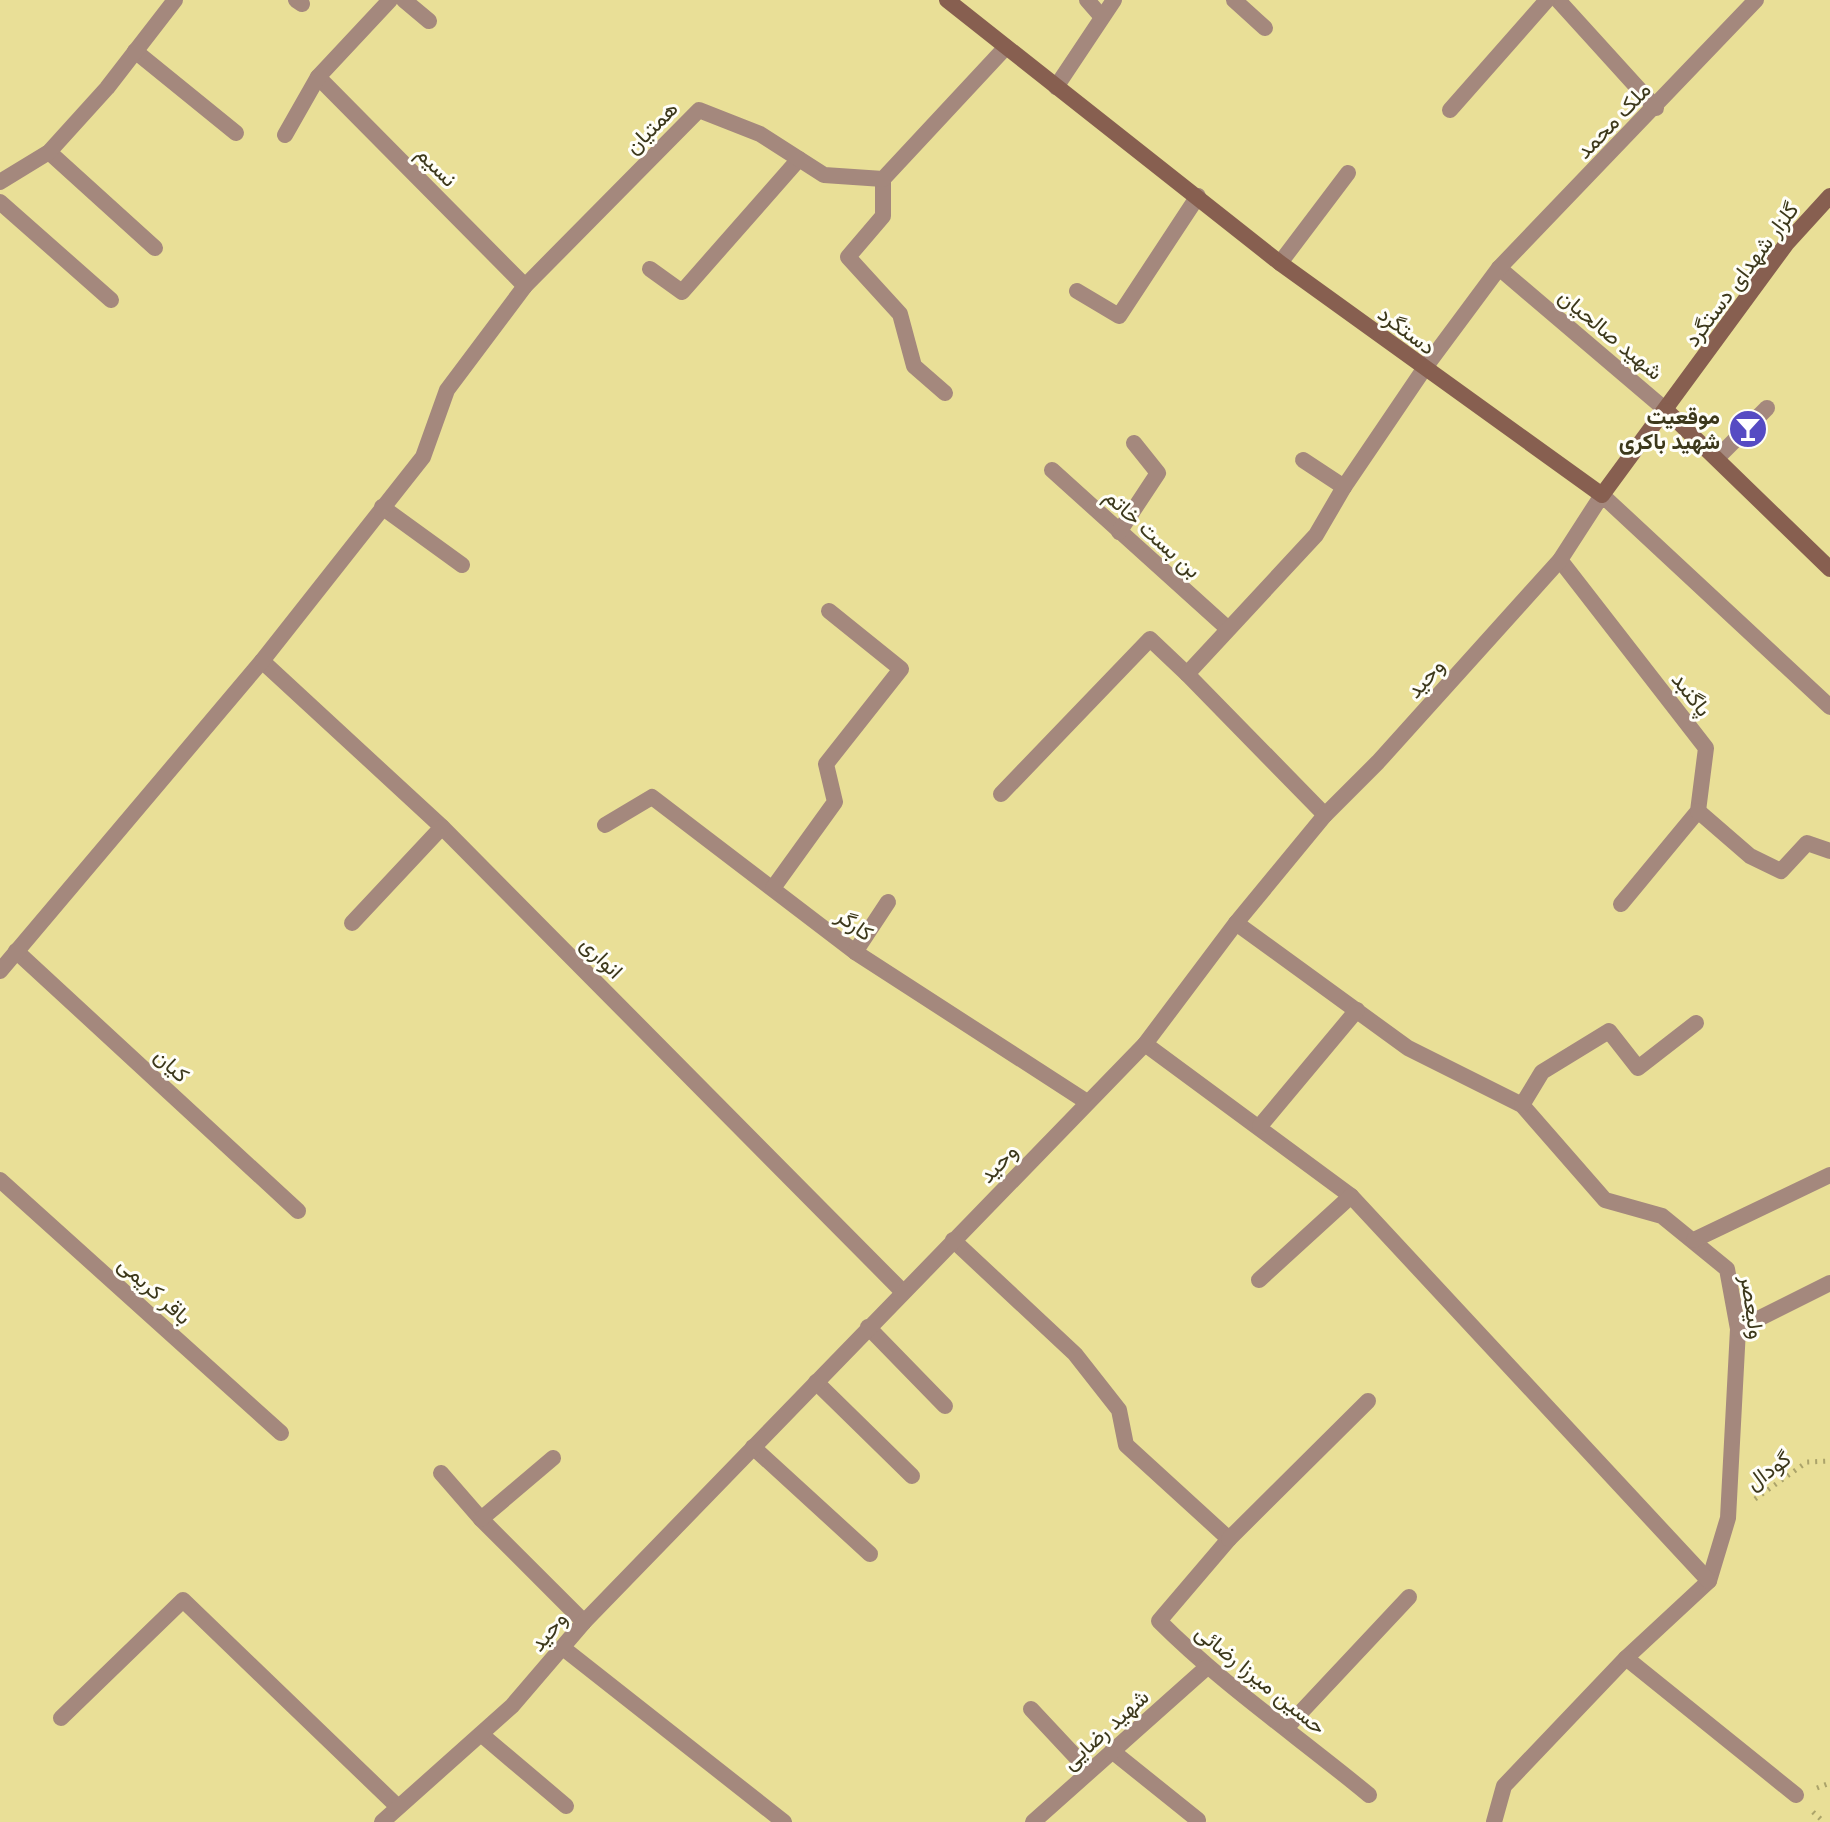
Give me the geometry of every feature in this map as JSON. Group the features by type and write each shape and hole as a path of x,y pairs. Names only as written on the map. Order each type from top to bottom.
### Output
{"street":[{"path":"0,182 49,152 175,0"},
{"path":"285,135 318,77 390,0"},
{"path":"404,0 429,21"},
{"name":"دستگرد","path":"947,0 1280,263 1602,495 1830,707"},
{"path":"1087,0 1101,16"},
{"path":"1056,87 1114,0"},
{"path":"1234,0 1265,28"},
{"path":"1450,110 1547,0"},
{"path":"1558,0 1656,108"},
{"name":"ملک محمد","path":"1187,674 1226,627 1316,535 1344,487 1424,369 1499,268 1656,108 1756,0"},
{"path":"945,393 914,366 900,314 848,257 883,216 883,179 1006,47"},
{"path":"135,51 236,133"},
{"name":"نسیم","path":"318,77 525,286"},
{"name":"همتیان","path":"0,971 262,661 423,457 447,390 525,286 699,110 760,134 824,175 883,179"},
{"path":"49,152 155,248"},
{"path":"650,269 682,292 799,159"},
{"path":"1280,263 1348,173"},
{"path":"1077,291 1119,316 1198,196"},
{"name":"گلزار شهدای دستگرد","path":"1602,495 1667,411 1787,243 1830,196"},
{"path":"0,202 111,300"},
{"name":"شهید صالحیان","path":"1499,268 1667,411 1830,569"},
{"path":"1717,458 1767,408"},
{"path":"1119,532 1158,473 1134,443"},
{"path":"1303,460 1344,487"},
{"name":"بن بست خاتم","path":"1052,470 1226,627"},
{"name":"وحید","path":"382,1822 482,1735 584,1622 1145,1044 1236,923 1325,815 1378,762 1560,560 1602,495"},
{"path":"382,507 462,565"},
{"name":"پاگنبد","path":"1560,560 1706,748 1698,811"},
{"path":"773,888 835,802 826,764 901,669 829,611"},
{"path":"1001,794 1150,639 1325,815"},
{"name":"انواری","path":"262,661 442,827 903,1292"},
{"name":"کارگر","path":"605,825 652,797 855,952 1087,1102"},
{"path":"1621,904 1698,811 1750,856 1781,871 1807,843 1830,851"},
{"path":"352,923 442,827"},
{"path":"855,952 888,902"},
{"name":"ولیعصر","path":"1236,923 1408,1048 1522,1105 1605,1200 1662,1216 1727,1269 1738,1329 1728,1518 1709,1581"},
{"name":"کیان","path":"16,951 298,1211"},
{"path":"1260,1126 1357,1010"},
{"path":"1522,1105 1542,1072 1609,1031 1638,1068 1696,1023"},
{"path":"1145,1044 1351,1196 1709,1581 1626,1658 1504,1786 1494,1822"},
{"path":"1694,1240 1830,1175"},
{"name":"باقر کریمی","path":"0,1180 281,1433"},
{"path":"1259,1280 1351,1196"},
{"path":"953,1240 1075,1354 1119,1410 1126,1445 1229,1539 1368,1401"},
{"path":"1738,1329 1830,1283"},
{"path":"868,1327 945,1406"},
{"path":"816,1382 912,1476"},
{"path":"753,1447 870,1554"},
{"path":"481,1519 553,1458"},
{"path":"441,1473 481,1519 584,1622"},
{"name":"حسین میرزا رضائی","path":"1229,1539 1159,1621 1206,1668 1287,1727 1369,1795"},
{"path":"1287,1727 1409,1597"},
{"path":"61,1718 183,1600 397,1806"},
{"path":"563,1648 784,1822"},
{"path":"1626,1658 1796,1795"},
{"name":"شهید رضایی","path":"1033,1822 1206,1668"},
{"path":"1031,1709 1089,1771"},
{"path":"482,1735 566,1806"},
{"path":"1112,1751 1198,1820"}],"path":[{"name":"گودال","path":"1728,1518 1807,1462 1830,1461"}],"place":[{"name":"موقعیت شهید باکری","path":"1748,429"}]}
